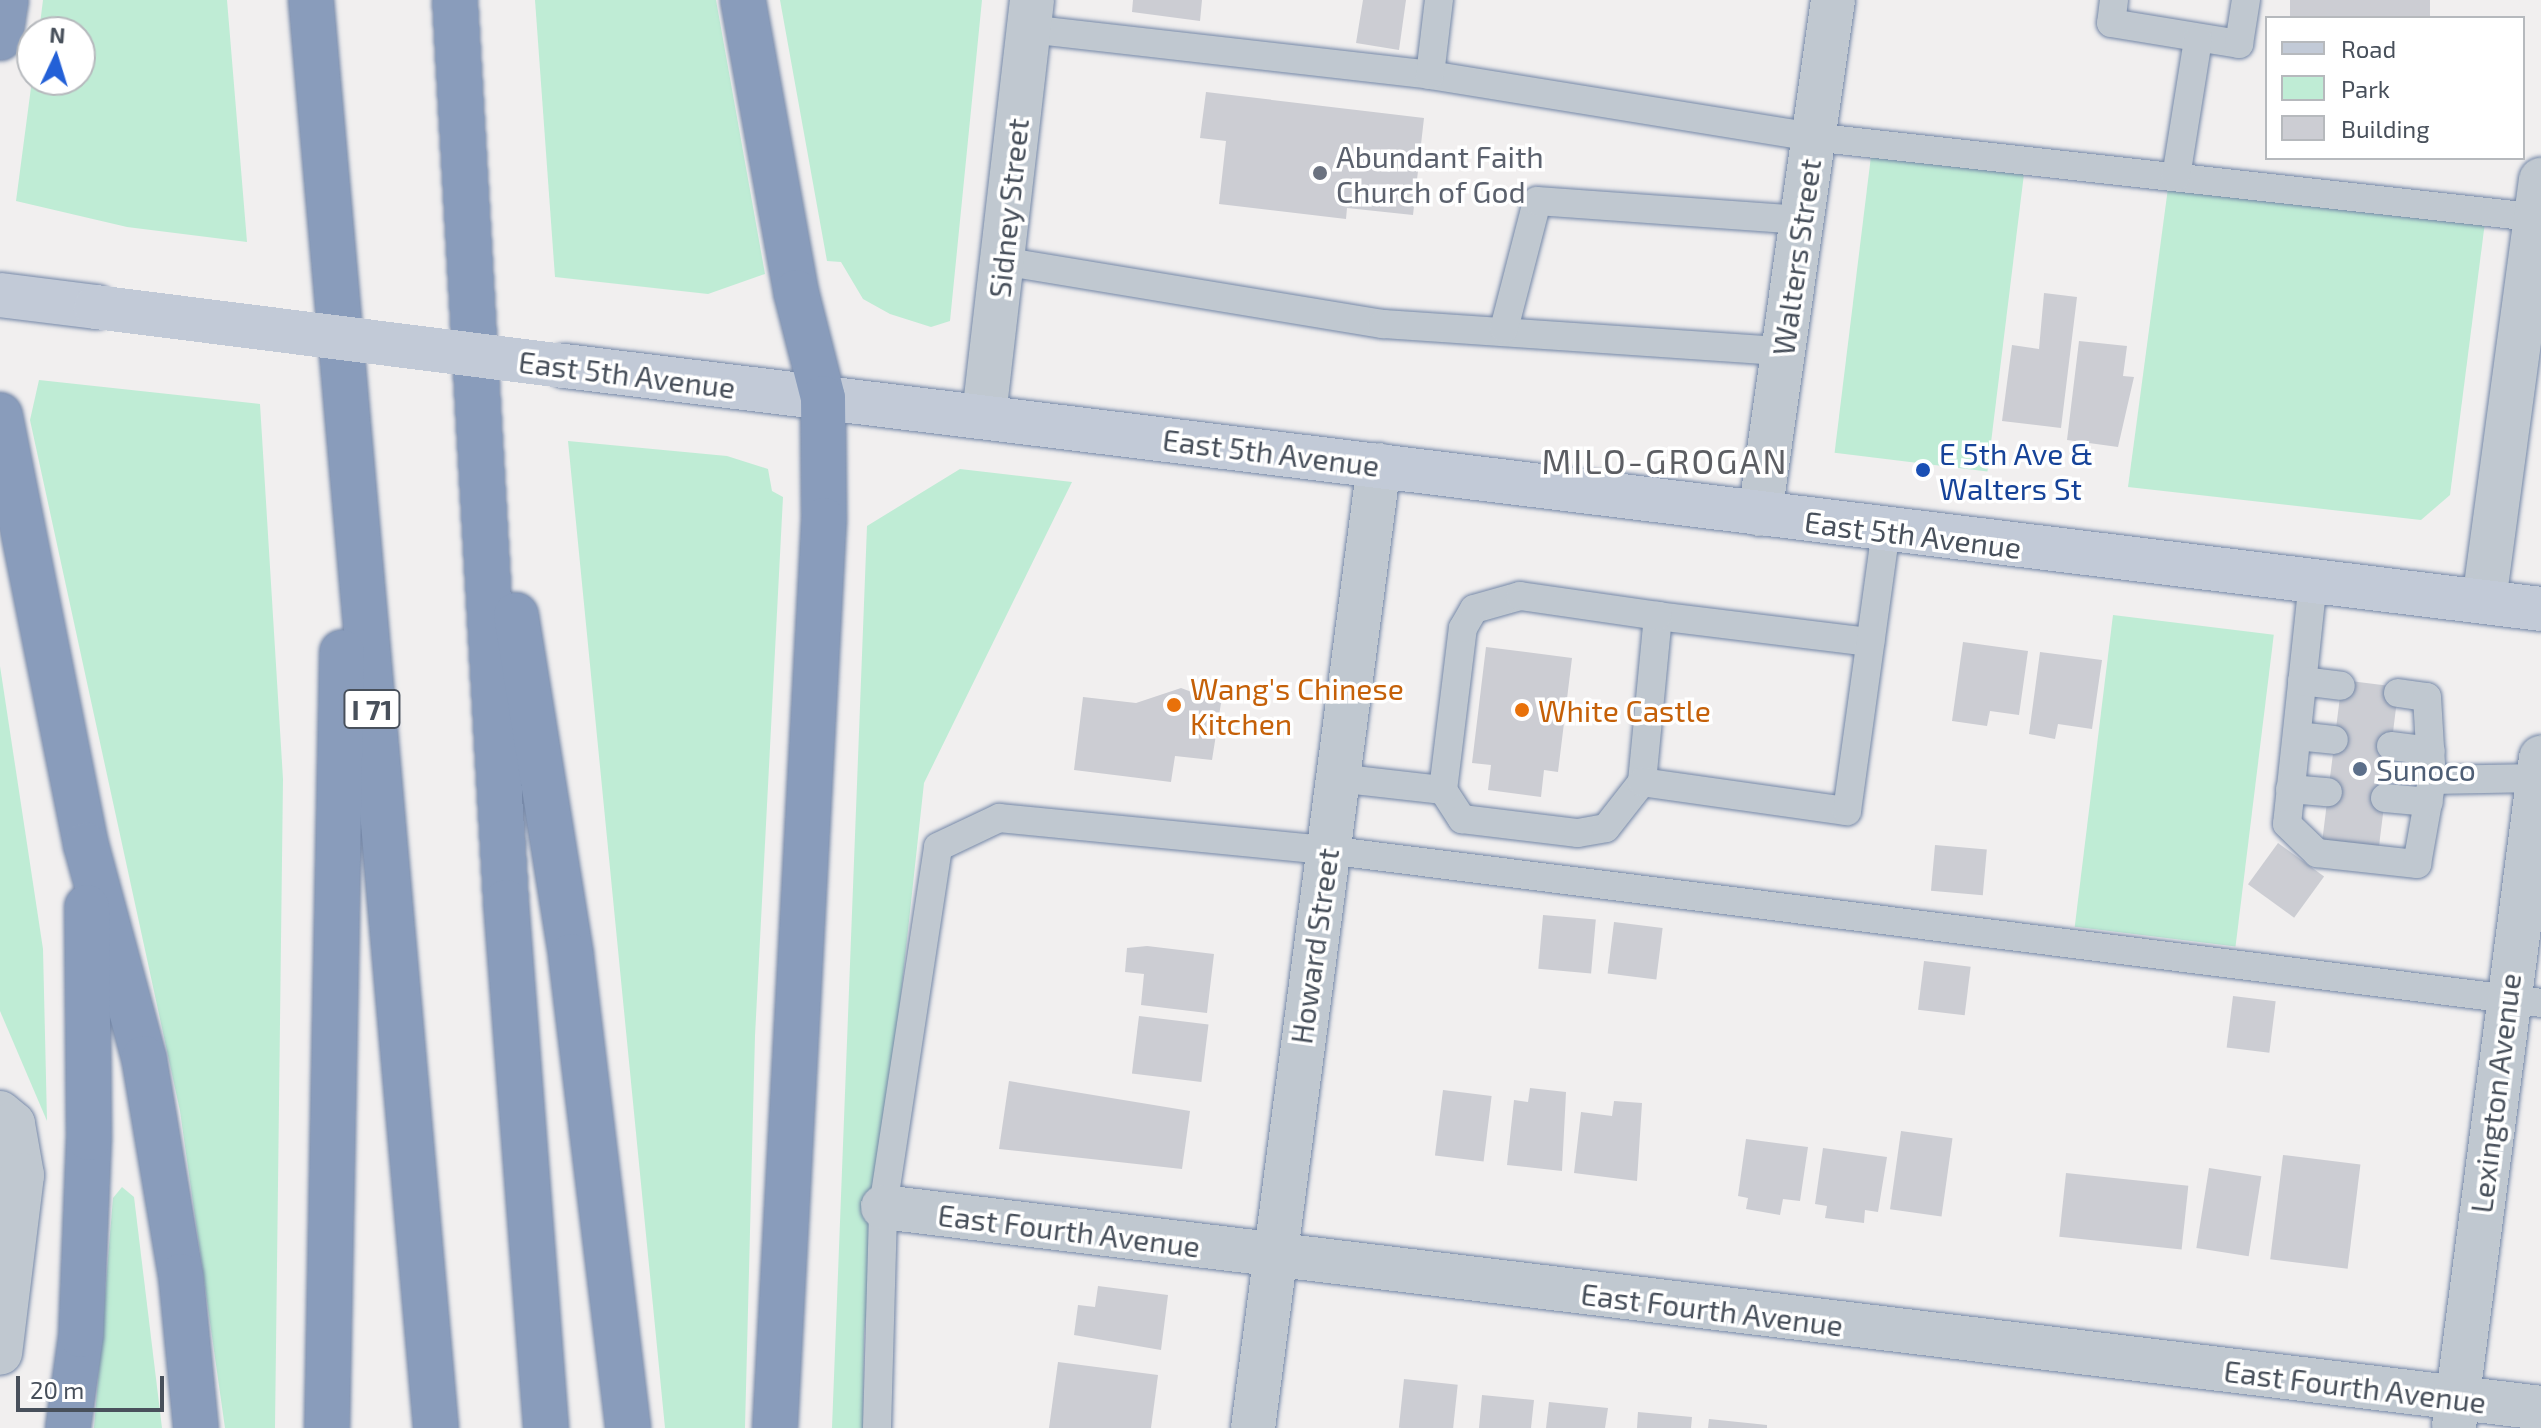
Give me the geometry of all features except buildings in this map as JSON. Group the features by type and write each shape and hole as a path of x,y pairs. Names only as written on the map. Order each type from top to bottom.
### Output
{"highway":[{"path":"0,38 6,0"},
{"name":"I 71","path":"311,0 344,442 401,976 436,1428"},
{"path":"455,0 481,403 506,902 546,1428"},
{"path":"743,0 796,292 823,398 824,520 775,1428"},
{"path":"481,403 571,956 628,1428"},
{"path":"0,415 86,845 144,1058 181,1276 196,1428"},
{"path":"327,1428 344,442"},
{"path":"68,1428 81,1335 89,1138 86,845"}],"main road":[{"name":"East 5th Avenue","path":"0,295 823,398 984,415 1886,531 2541,609"}],"street":[{"name":"Walters Street","path":"1760,514 1833,0"},
{"name":"Sidney Street","path":"984,415 1030,14"},
{"path":"2484,601 2539,205"},
{"name":"Howard Street","path":"1253,1428 1273,1255 1379,465"},
{"name":"Lexington Avenue","path":"2456,1413 2523,1001 2540,768"},
{"path":"0,1353 22,1175 6,1118"},
{"name":"East Fourth Avenue","path":"883,1207 1273,1255 2456,1413 2541,1408"}],"lane":[{"path":"1430,75 1439,0"},
{"path":"2114,0 2111,23 2198,40 2239,44 2246,0"},
{"path":"1030,14 1812,137 2176,177 2539,205"},
{"path":"2176,177 2198,40"},
{"path":"1504,329 1537,201 1801,220"},
{"path":"1002,261 1293,312 1783,351"},
{"path":"1642,782 1847,811 1886,531"},
{"path":"2313,581 2287,824 2317,853 2417,864 2431,791 2427,697 2398,693"},
{"path":"1658,616 1642,782 1606,828 1578,833 1462,819 1443,790 1463,628 1474,609 1520,596 1870,642"},
{"path":"2302,681 2341,686"},
{"path":"2297,736 2334,740"},
{"path":"2391,746 2431,751"},
{"path":"2385,798 2540,768"},
{"path":"1337,778 1443,790"},
{"path":"2290,789 2328,792"},
{"path":"877,1428 883,1207 938,847 999,818 1327,850 2523,1001"}],"green space":[{"path":"43,0 227,0 247,242 127,227 16,201 30,96 96,96 96,16 41,16"},
{"path":"535,0 716,0 765,274 708,294 555,277"},
{"path":"780,0 982,0 950,321 931,327 890,314 863,299 841,262 827,261"},
{"path":"1872,148 2025,167 1987,471 1835,453"},
{"path":"2168,188 2485,222 2450,495 2421,520 2128,487"},
{"path":"39,380 260,404 283,779 275,1428 225,1428 180,1111 30,420"},
{"path":"568,441 727,456 768,469 772,491 783,497 755,1036 745,1428 665,1428"},
{"path":"960,469 1072,482 924,783 864,1334 863,1428 832,1428 867,526"},
{"path":"2113,615 2274,635 2236,946 2075,927"},
{"path":"0,666 43,949 47,1121 0,1011"},
{"path":"122,1187 134,1197 162,1428 94,1428 113,1198"}],"place":[{"name":"Abundant Faith Church of God","path":"1320,173"},
{"name":"E 5th Ave & Walters St","path":"1923,470"},
{"name":"Wang's Chinese Kitchen","path":"1174,705"},
{"name":"White Castle","path":"1522,710"},
{"name":"Sunoco","path":"2360,769"}],"district":[{"name":"MILO-GROGAN","path":"1665,461"}]}
